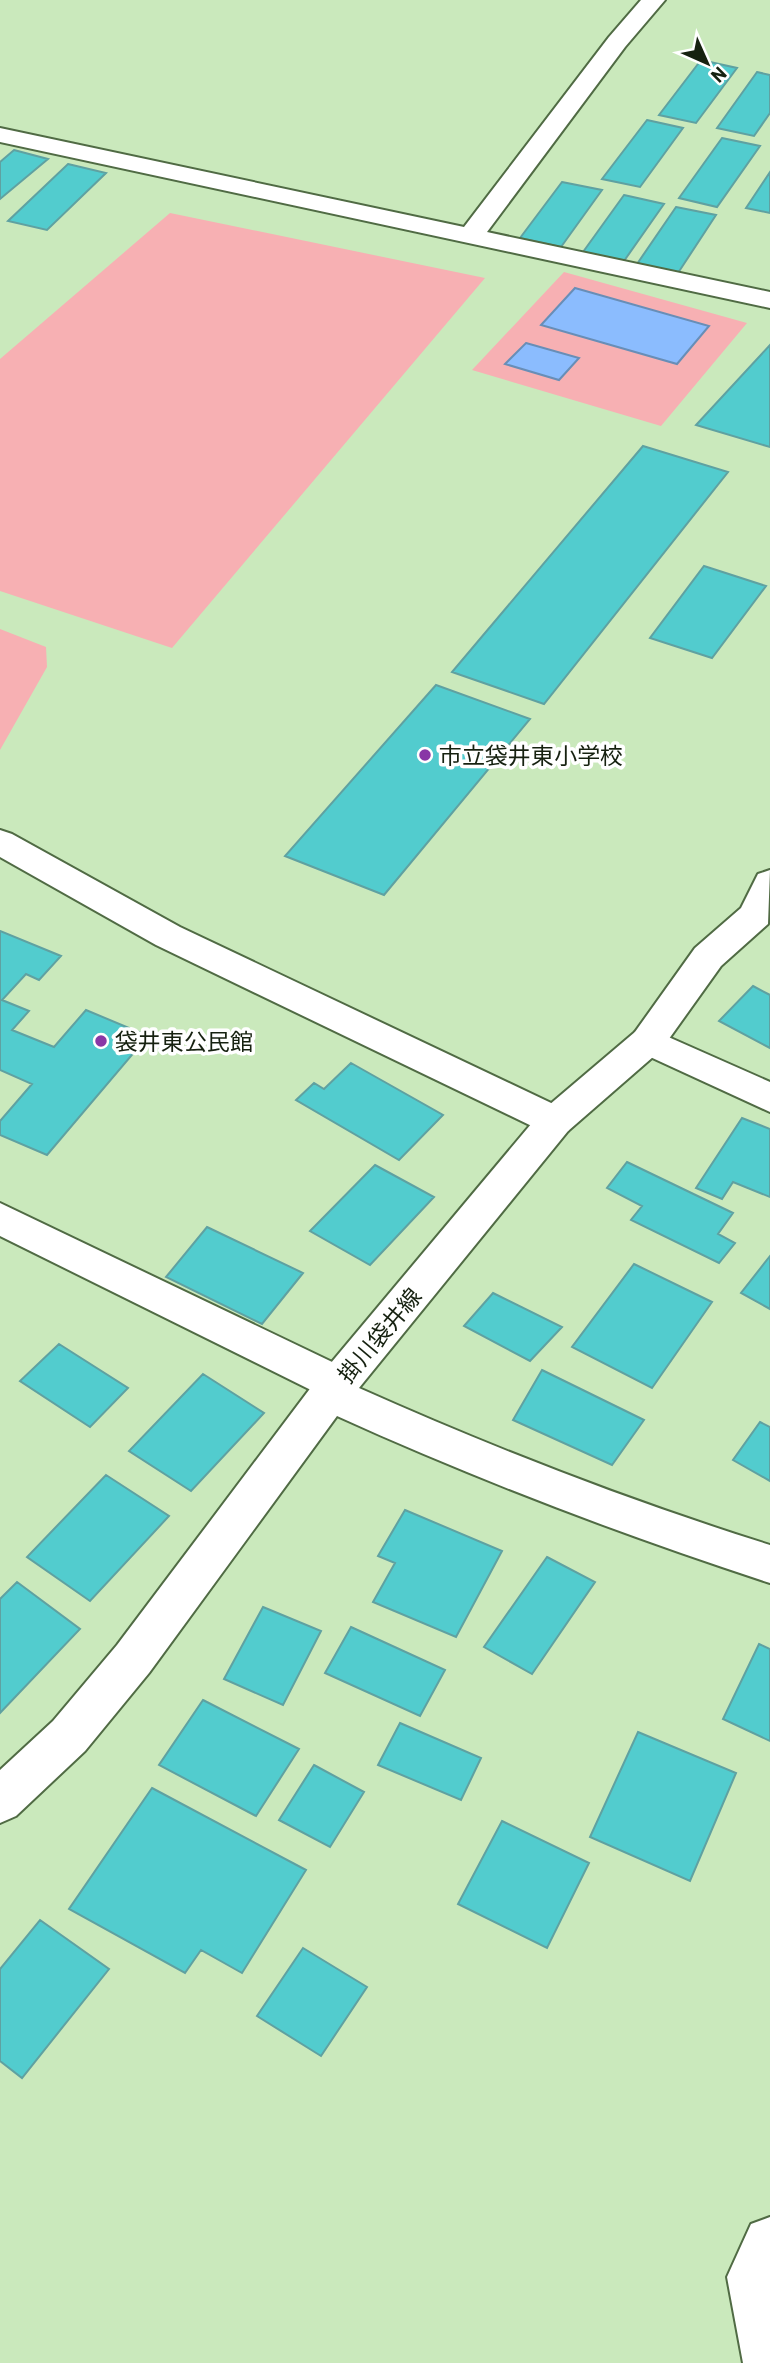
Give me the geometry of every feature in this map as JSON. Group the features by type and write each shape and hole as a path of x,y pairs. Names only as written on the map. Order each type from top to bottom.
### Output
{"street":[{"path":"471,235 617,42 653,0"},
{"path":"0,135 770,300"},
{"path":"0,842 167,936 555,1121"},
{"name":"掛川袋井線","path":"0,1801 69,1736 133,1659 334,1389 555,1121 648,1041 708,957 765,907"},
{"path":"648,1041 770,1098"},
{"path":"0,1218 461,1453 682,1536 770,1564"},
{"path":"770,2243 753,2277 770,2363"}],"shaded area":[{"path":"170,213 485,278 172,648 0,591 0,359"},
{"path":"564,272 747,323 661,426 472,370"},
{"path":"0,629 46,647 47,667 0,750"}],"water":[{"path":"575,288 709,326 677,364 541,325"},
{"path":"526,343 579,358 559,380 505,364"}],"building":[{"path":"701,60 737,68 696,123 659,115"},
{"path":"757,72 770,75 770,113 754,136 717,128"},
{"path":"647,120 683,128 640,187 602,179"},
{"path":"722,138 760,146 717,207 679,198"},
{"path":"14,150 48,159 0,199 0,162"},
{"path":"68,164 106,173 47,230 8,221"},
{"path":"770,172 770,213 746,208"},
{"path":"562,182 602,190 561,247 520,238"},
{"path":"624,195 664,204 624,261 583,252"},
{"path":"676,207 716,215 678,273 637,264"},
{"path":"770,345 770,447 696,425"},
{"path":"643,446 728,472 544,704 452,672"},
{"path":"704,566 766,586 712,658 650,638"},
{"path":"436,685 530,719 384,895 285,856"},
{"name":"袋井東公民館","path":"0,931 61,956 39,980 26,974 2,1000 29,1011 12,1030 54,1047 86,1010 148,1036 47,1155 0,1135 0,1121 32,1084 0,1070"},
{"path":"753,986 770,995 770,1048 719,1021"},
{"path":"351,1063 443,1115 399,1160 296,1100 314,1083 324,1089"},
{"path":"742,1118 770,1129 770,1197 733,1182 722,1199 696,1188"},
{"path":"627,1162 733,1213 718,1234 735,1243 719,1263 631,1220 642,1206 607,1188"},
{"path":"375,1165 434,1197 370,1265 310,1231"},
{"path":"207,1227 303,1273 262,1324 166,1277"},
{"path":"770,1256 770,1309 741,1293"},
{"path":"634,1264 712,1302 652,1388 572,1347"},
{"path":"493,1293 562,1327 530,1361 464,1326"},
{"path":"59,1344 128,1388 90,1427 20,1381"},
{"path":"542,1370 644,1420 612,1465 513,1420"},
{"path":"203,1374 264,1413 191,1491 129,1451"},
{"path":"760,1422 770,1427 770,1481 733,1460"},
{"path":"106,1475 169,1516 90,1601 27,1557"},
{"path":"405,1510 502,1551 456,1637 373,1602 395,1563 378,1556"},
{"path":"547,1557 595,1582 532,1674 484,1647"},
{"path":"17,1582 80,1629 0,1713 0,1599"},
{"path":"263,1607 321,1631 283,1705 224,1679"},
{"path":"351,1627 445,1670 420,1716 325,1673"},
{"path":"759,1644 770,1649 770,1741 723,1719"},
{"path":"203,1700 299,1749 256,1816 159,1765"},
{"path":"400,1723 481,1758 461,1800 378,1765"},
{"path":"638,1732 736,1773 690,1881 590,1837"},
{"path":"314,1765 364,1792 330,1847 279,1820"},
{"path":"152,1788 306,1870 242,1973 201,1950 185,1973 69,1909"},
{"path":"502,1821 589,1863 547,1948 458,1904"},
{"path":"40,1920 109,1969 22,2078 0,2061 0,1969"},
{"path":"303,1948 367,1987 321,2056 257,2016"}],"place":[{"name":"市立袋井東小学校","path":"425,755"},
{"name":"袋井東公民館","path":"101,1041"}]}
